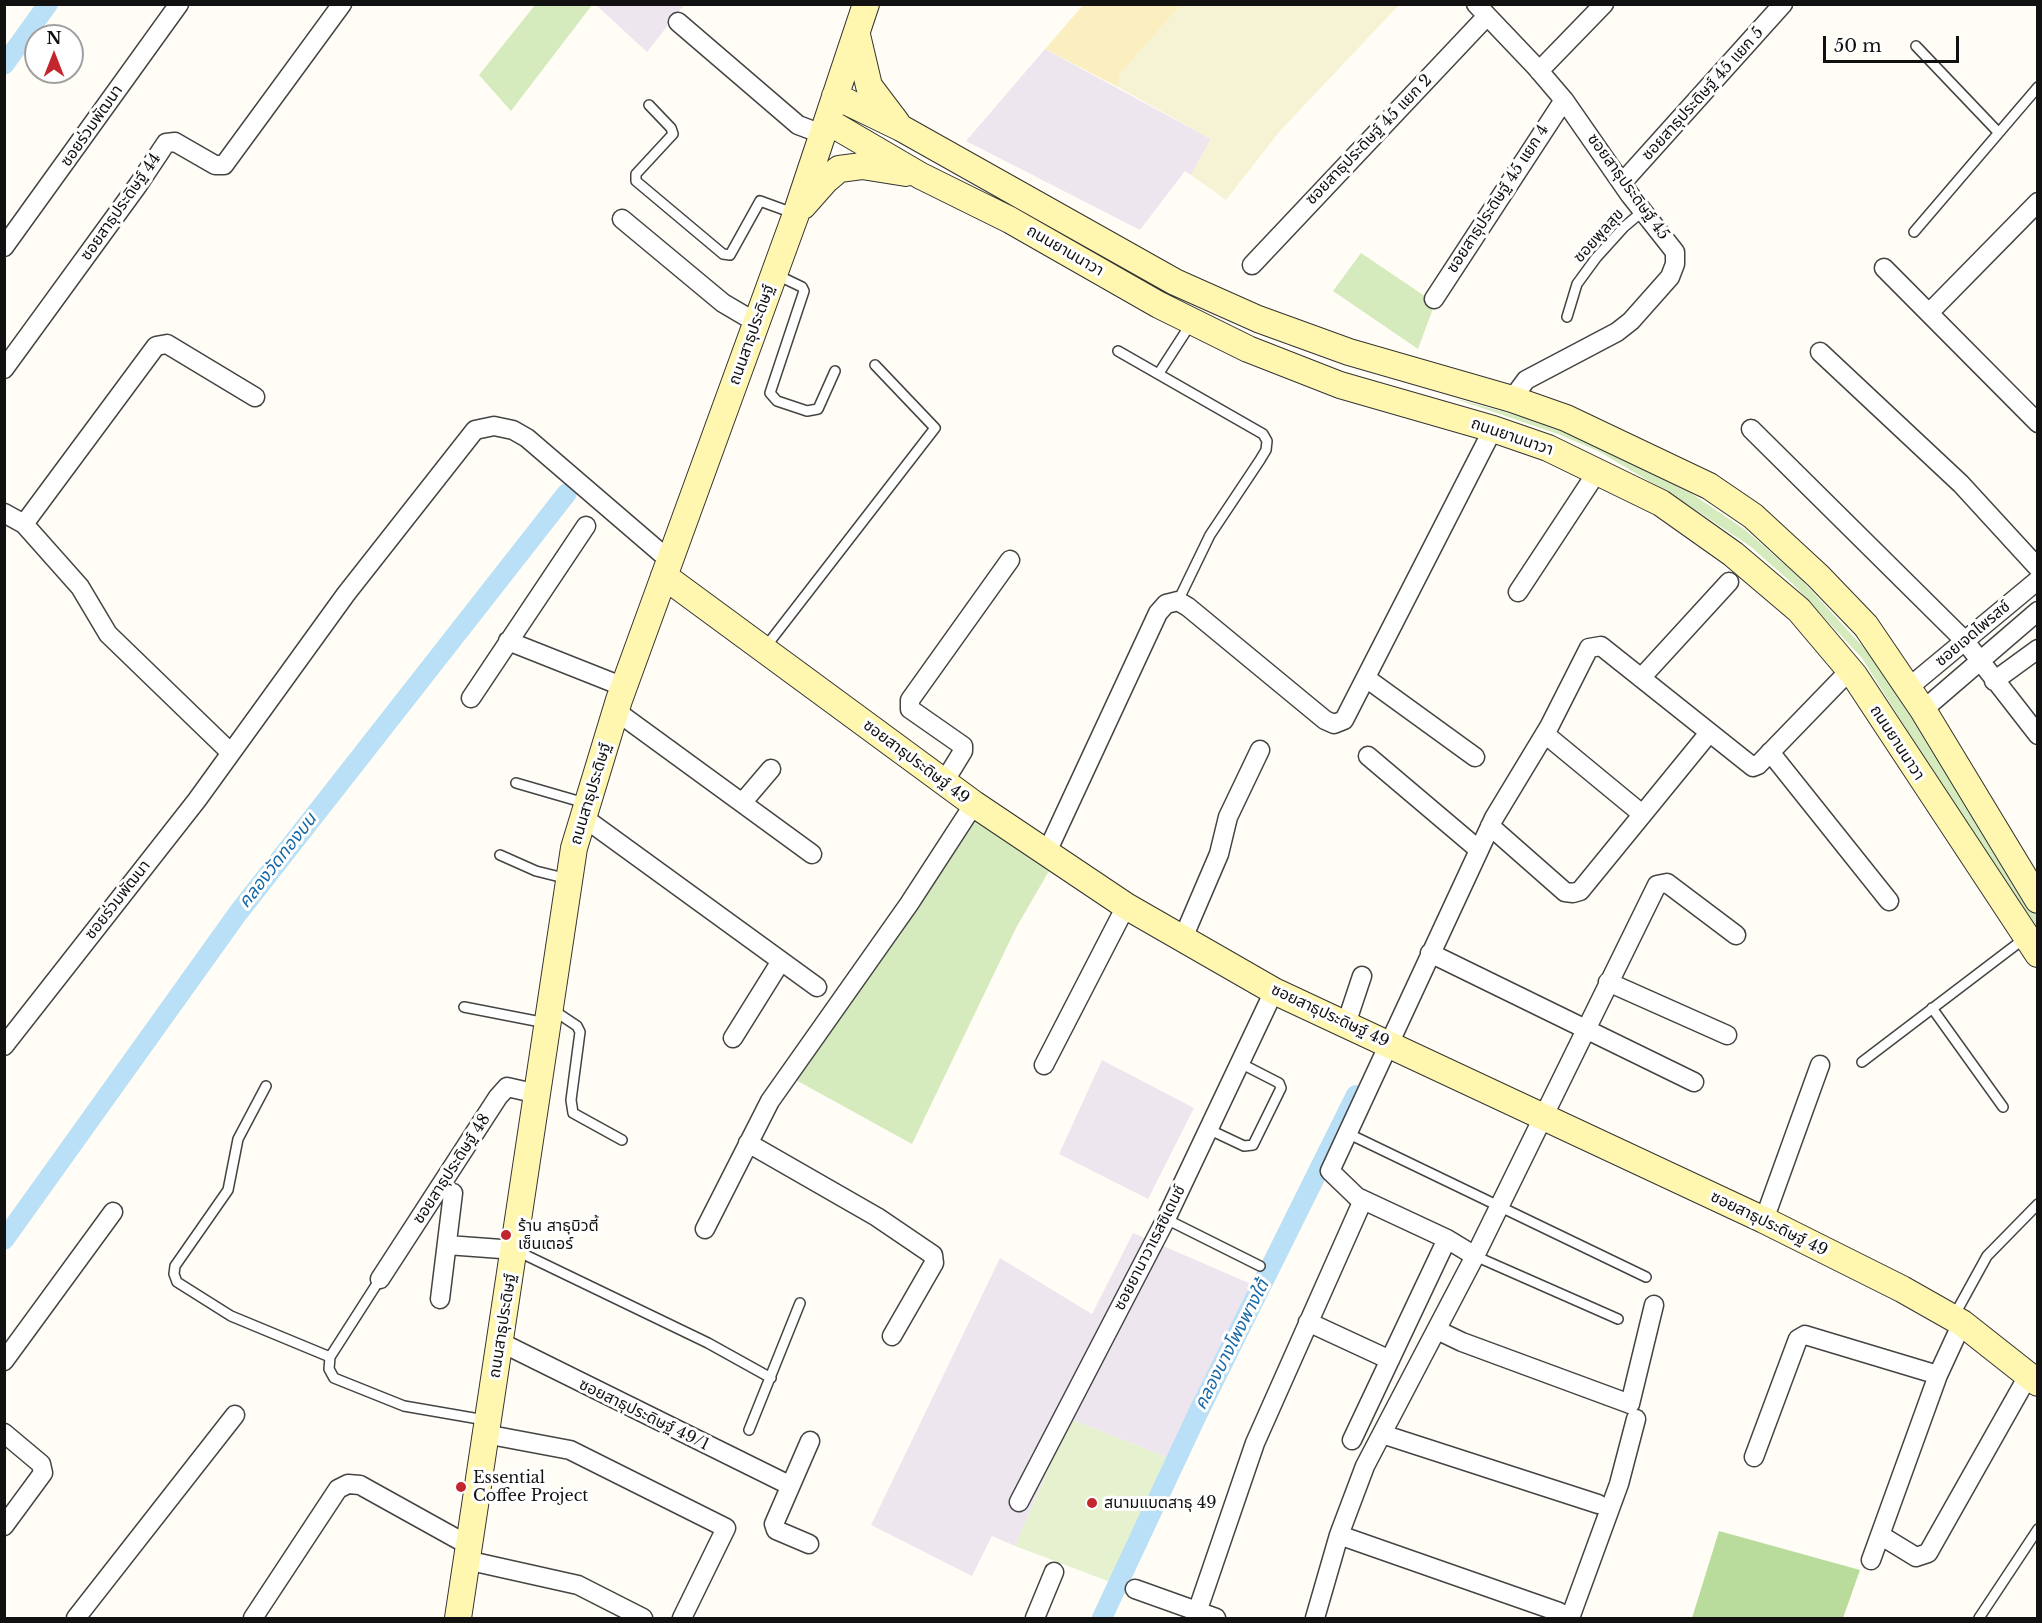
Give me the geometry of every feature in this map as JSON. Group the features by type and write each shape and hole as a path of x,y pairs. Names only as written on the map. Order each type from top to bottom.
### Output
{"main road":[{"name":"ถนนสาธุประดิษฐ์","path":"458,1618 550,1016 568,879 585,810 624,687 796,214 866,4"},
{"path":"857,34 869,86 901,128"},
{"name":"ถนนยานนาวา","path":"835,96 901,128 1175,282 1258,319 1396,366 1512,399 1566,418 1709,486 1753,516 1818,576 1866,626 1923,710 2037,900"},
{"name":"ถนนยานนาวา","path":"825,128 1010,220 1248,350 1340,386 1493,429 1548,448 1661,503 1733,554 1799,610 1850,670 2032,945"},
{"path":"796,214 826,180 840,169 862,166 921,176"},
{"path":"1396,366 1374,367 1371,380 1425,399 1439,413"},
{"name":"ซอยสาธุประดิษฐ์ 49","path":"666,568 764,649 944,782 1046,854 1126,906 1274,991 1388,1042 1764,1220 1958,1321 2033,1379"}],"street":[{"name":"ซอยร่วมพัฒนา","path":"4,247 179,4"},
{"name":"ซอยสาธุประดิษฐ์ 44","path":"4,369 166,143 175,142 215,165 224,165 342,4"},
{"path":"1539,71 1604,4"},
{"name":"ซอยสาธุประดิษฐ์ 45 แยก 5","path":"1622,183 1783,4"},
{"name":"ซอยสาธุประดิษฐ์ 45","path":"1481,10 1564,100 1622,183 1676,252 1676,264 1670,277 1617,332 1526,380 1512,399"},
{"name":"ซอยสาธุประดิษฐ์ 45 แยก 2","path":"1252,265 1481,10"},
{"path":"678,22 798,124 825,128"},
{"name":"ซอยสาธุประดิษฐ์ 45 แยก 4","path":"1434,299 1564,100"},
{"path":"1929,313 2037,202"},
{"path":"622,219 723,303 757,322"},
{"path":"1884,268 2037,423"},
{"path":"24,524 156,345 167,344 255,397"},
{"path":"1820,352 1961,484 2037,568"},
{"name":"ซอยร่วมพัฒนา","path":"8,1033 231,753 346,594 475,430 494,426 513,430 527,438 666,568"},
{"path":"1046,854 1158,613 1166,604 1178,601 1188,607 1325,720 1334,724 1344,720 1493,429"},
{"path":"1751,429 1964,640 1979,663 2037,735"},
{"path":"1518,592 1597,472"},
{"path":"4,513 24,524 80,587 108,634 231,753"},
{"path":"471,698 586,526"},
{"path":"944,782 963,751 963,746 910,708 910,700 1010,560"},
{"name":"ซอยเจดไพรสซ์","path":"1908,688 2037,580"},
{"path":"1641,678 1729,582"},
{"name":"ซอยเจดไพรสซ์","path":"1923,710 2037,611"},
{"path":"508,641 624,687"},
{"path":"1475,1256 1447,1239 1363,1200 1334,1177 1330,1171 1490,826 1545,734 1589,648 1601,646 1753,767 1758,765 1850,670"},
{"path":"1994,681 2037,649"},
{"path":"1366,678 1475,757"},
{"path":"616,711 812,854"},
{"path":"1490,826 1565,892 1573,894 1588,884 1709,733"},
{"path":"1545,734 1642,814"},
{"path":"1183,938 1219,854 1228,817 1260,750"},
{"path":"1770,752 1889,901"},
{"path":"1368,756 1479,850"},
{"path":"742,803 771,769"},
{"path":"705,1229 770,1101 909,904 974,804"},
{"path":"585,810 817,987"},
{"path":"1315,1618 1340,1535 1365,1466 1475,1256 1584,1029 1657,885 1662,882 1667,883 1736,935"},
{"path":"1044,1065 1126,906"},
{"path":"1430,953 1694,1082"},
{"path":"733,1038 782,961"},
{"path":"1346,1024 1362,976"},
{"path":"1608,982 1727,1035"},
{"name":"ซอยยานาวาเรสซิเดนซ์","path":"1019,1502 1166,1219 1274,991"},
{"path":"1764,1220 1820,1065"},
{"name":"ซอยสาธุประดิษฐ์ 48","path":"380,1279 498,1097 507,1087 538,1094"},
{"path":"748,1143 877,1217 933,1255 934,1263 929,1273 892,1336"},
{"path":"440,1299 453,1193"},
{"path":"1196,1615 1255,1443 1363,1200"},
{"path":"4,1361 113,1212"},
{"path":"1353,1440 1447,1239"},
{"path":"447,1245 515,1250"},
{"path":"1437,1330 1462,1342 1630,1404 1654,1305"},
{"path":"1871,1560 1958,1321"},
{"path":"1308,1323 1390,1360"},
{"path":"1754,1457 1798,1339 1805,1335 1938,1375"},
{"name":"ซอยสาธุประดิษฐ์ 49/1","path":"500,1342 789,1485"},
{"path":"1880,1535 1916,1557 1928,1553 2033,1379"},
{"path":"76,1618 235,1415"},
{"path":"1340,1535 1565,1615 1619,1484 1636,1419"},
{"path":"487,1427 570,1450 726,1528 682,1618"},
{"path":"4,1433 41,1464 43,1473 4,1526"},
{"path":"1382,1434 1598,1504"},
{"path":"809,1544 776,1530 775,1518 810,1441"},
{"path":"253,1618 338,1489 348,1484 360,1485 467,1553 578,1585 643,1618"},
{"path":"1035,1618 1054,1572"},
{"path":"1135,1589 1196,1615 1216,1618"}],"lane":[{"path":"1916,46 1998,132"},
{"path":"1914,232 2037,87"},
{"path":"649,105 671,128 673,134 636,174 636,180 723,254 730,255 760,201 796,214"},
{"name":"ซอยพูลสุข","path":"1567,317 1577,284 1596,258 1624,227 1643,211"},
{"path":"774,274 802,287 804,291 770,393 777,401 807,411 818,409 835,371"},
{"path":"1160,373 1193,322"},
{"path":"1118,351 1263,434 1267,441 1266,450 1260,460 1210,535 1178,601"},
{"path":"764,649 928,440 935,428 875,365"},
{"path":"516,783 585,810"},
{"path":"500,855 536,871 568,879"},
{"path":"1862,1062 1932,1008 2032,945"},
{"path":"464,1007 550,1016 577,1026 580,1032 571,1100 573,1113 622,1140"},
{"path":"1932,1008 2003,1107"},
{"path":"1208,1129 1244,1146 1253,1145 1281,1088 1279,1083 1240,1063"},
{"path":"266,1086 238,1139 228,1190 176,1266 174,1274 177,1282 231,1316 330,1357"},
{"path":"1347,1133 1646,1277"},
{"path":"1958,1321 1987,1256 2037,1204"},
{"path":"1166,1219 1260,1266"},
{"path":"515,1250 708,1343 771,1378"},
{"path":"1475,1256 1618,1318"},
{"path":"380,1279 330,1357 329,1369 334,1378 404,1406 487,1427"},
{"path":"749,1430 800,1303"},
{"path":"1978,1618 2037,1529"}],"shaded area":[{"path":"596,5 684,5 647,52"},
{"path":"1181,5 1399,5 1279,132 1226,200 1191,175 1211,139 1118,87 1120,74"},
{"path":"1045,49 1211,139 1191,175 1185,171 1140,230 966,141"},
{"path":"1102,1060 1194,1108 1148,1199 1059,1154"},
{"path":"1133,1233 1256,1286 1171,1459 1070,1419 1015,1546 992,1536 972,1576 871,1525 1000,1258 1092,1314"}],"green space":[{"path":"535,5 592,5 511,111 479,75"},
{"path":"1361,253 1435,303 1418,349 1333,291"},
{"path":"1450,397 1559,427 1658,471 1744,529 1799,577 1874,659 2037,915 2037,938 1862,658 1793,584 1750,546 1676,497 1598,451 1558,434"},
{"path":"974,817 1049,871 1016,928 912,1144 794,1079"},
{"name":"สนามแบตสาธุ 49","path":"1070,1419 1171,1459 1113,1583 1015,1546"},
{"path":"1719,1531 1860,1570 1843,1618 1692,1618"}],"sand":[{"path":"1084,4 1181,5 1120,74 1118,87 1045,49"}],"waterway":[{"path":"4,65 48,4"},
{"name":"คลองวัดทองบน","path":"4,1240 238,913 567,493"},
{"name":"คลองบางโพงพางใต้","path":"1102,1618 1197,1415 1356,1095"}],"place":[{"name":"ร้าน สาธุบิวตี้ เซ็นเตอร์","path":"506,1235"},
{"name":"Essential Coffee Project","path":"461,1487"},
{"name":"สนามแบตสาธุ 49","path":"1092,1503"}]}
